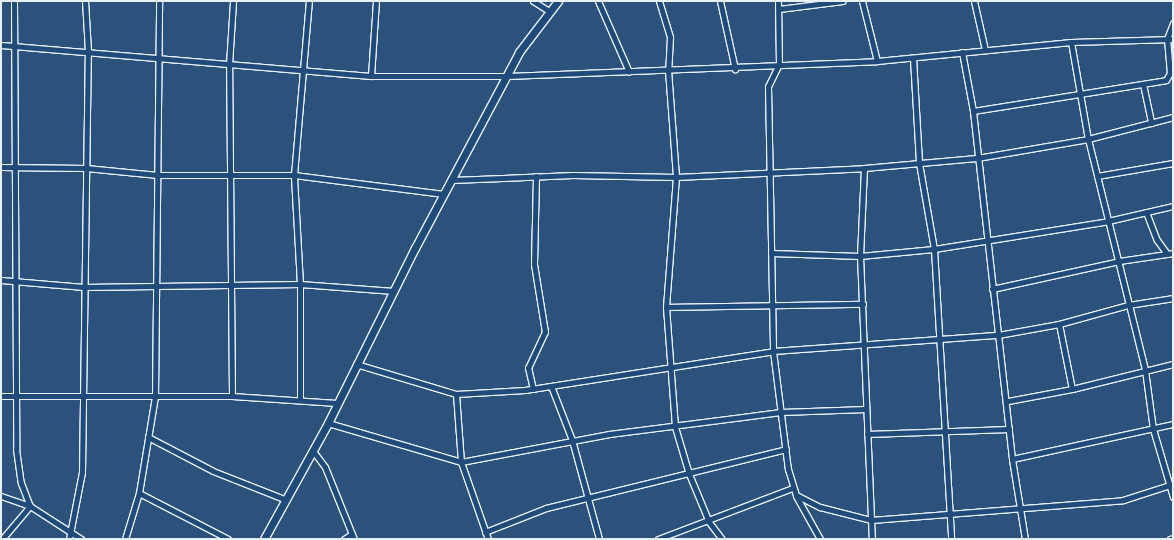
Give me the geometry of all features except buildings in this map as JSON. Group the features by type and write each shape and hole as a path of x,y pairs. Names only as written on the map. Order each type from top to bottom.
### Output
{"street":[{"path":"14,1 17,45 16,279 18,396 16,449 21,483 30,506"},
{"path":"69,539 72,533 82,472 81,397 88,51 85,1"},
{"path":"125,539 139,493 155,396 154,286 158,175 160,59 159,1"},
{"path":"232,396 229,65 233,1"},
{"path":"300,400 300,284 294,175 309,1"},
{"path":"371,76 376,1"},
{"path":"533,1 549,10"},
{"path":"264,539 284,499 328,423 356,364 519,52 549,10 558,1"},
{"path":"598,1 629,72"},
{"path":"660,1 670,37 668,70 676,178 666,307 675,427 689,474 709,522 722,539"},
{"path":"720,1 735,69"},
{"path":"778,1 779,64 768,87 773,351 792,488 820,539"},
{"path":"779,9 842,1"},
{"path":"862,1 877,61"},
{"path":"974,1 985,50"},
{"path":"973,111 1162,81 1169,76 1167,39 1173,23"},
{"path":"1,45 17,45 160,59 371,76 507,76 735,69 779,64 877,61 1070,42 1173,38"},
{"path":"1070,42 1088,139 1145,370 1153,428 1171,485 1173,497"},
{"path":"962,52 973,111 986,241 1008,401 1012,458 1025,539"},
{"path":"914,58 919,163 934,249 947,430 952,539"},
{"path":"1143,84 1151,123"},
{"path":"451,180 536,176 676,178 864,168 977,158 1088,139 1173,116"},
{"path":"1097,176 1172,164"},
{"path":"1,167 86,168 158,175 294,175 444,194"},
{"path":"864,168 860,256 872,539"},
{"path":"533,389 528,368 545,332 534,264 536,176"},
{"path":"771,253 860,256 934,249 1108,221 1173,206"},
{"path":"1146,212 1154,235 1167,254"},
{"path":"992,289 1119,261 1173,253"},
{"path":"1,280 16,279 84,287 300,284 394,291"},
{"path":"356,364 456,394 533,389 773,351 998,335 1060,324 1128,305 1173,298"},
{"path":"666,307 773,304 863,304"},
{"path":"1060,324 1072,389"},
{"path":"1008,401 1072,389 1173,364"},
{"path":"551,386 572,440 599,539"},
{"path":"456,394 461,462 488,539"},
{"path":"1,396 232,396 337,403"},
{"path":"328,423 461,462 572,440 781,412 866,409"},
{"path":"1012,458 1173,424"},
{"path":"867,434 1009,428"},
{"path":"148,437 213,471 284,499"},
{"path":"485,532 546,508 786,449"},
{"path":"313,451 325,467 353,537 344,539"},
{"path":"796,495 820,507 871,520 1021,510 1123,500 1171,485"},
{"path":"658,539 709,522 792,488"},
{"path":"139,493 228,539"},
{"path":"1,496 30,506 81,539"},
{"path":"2,539 30,506"}]}
